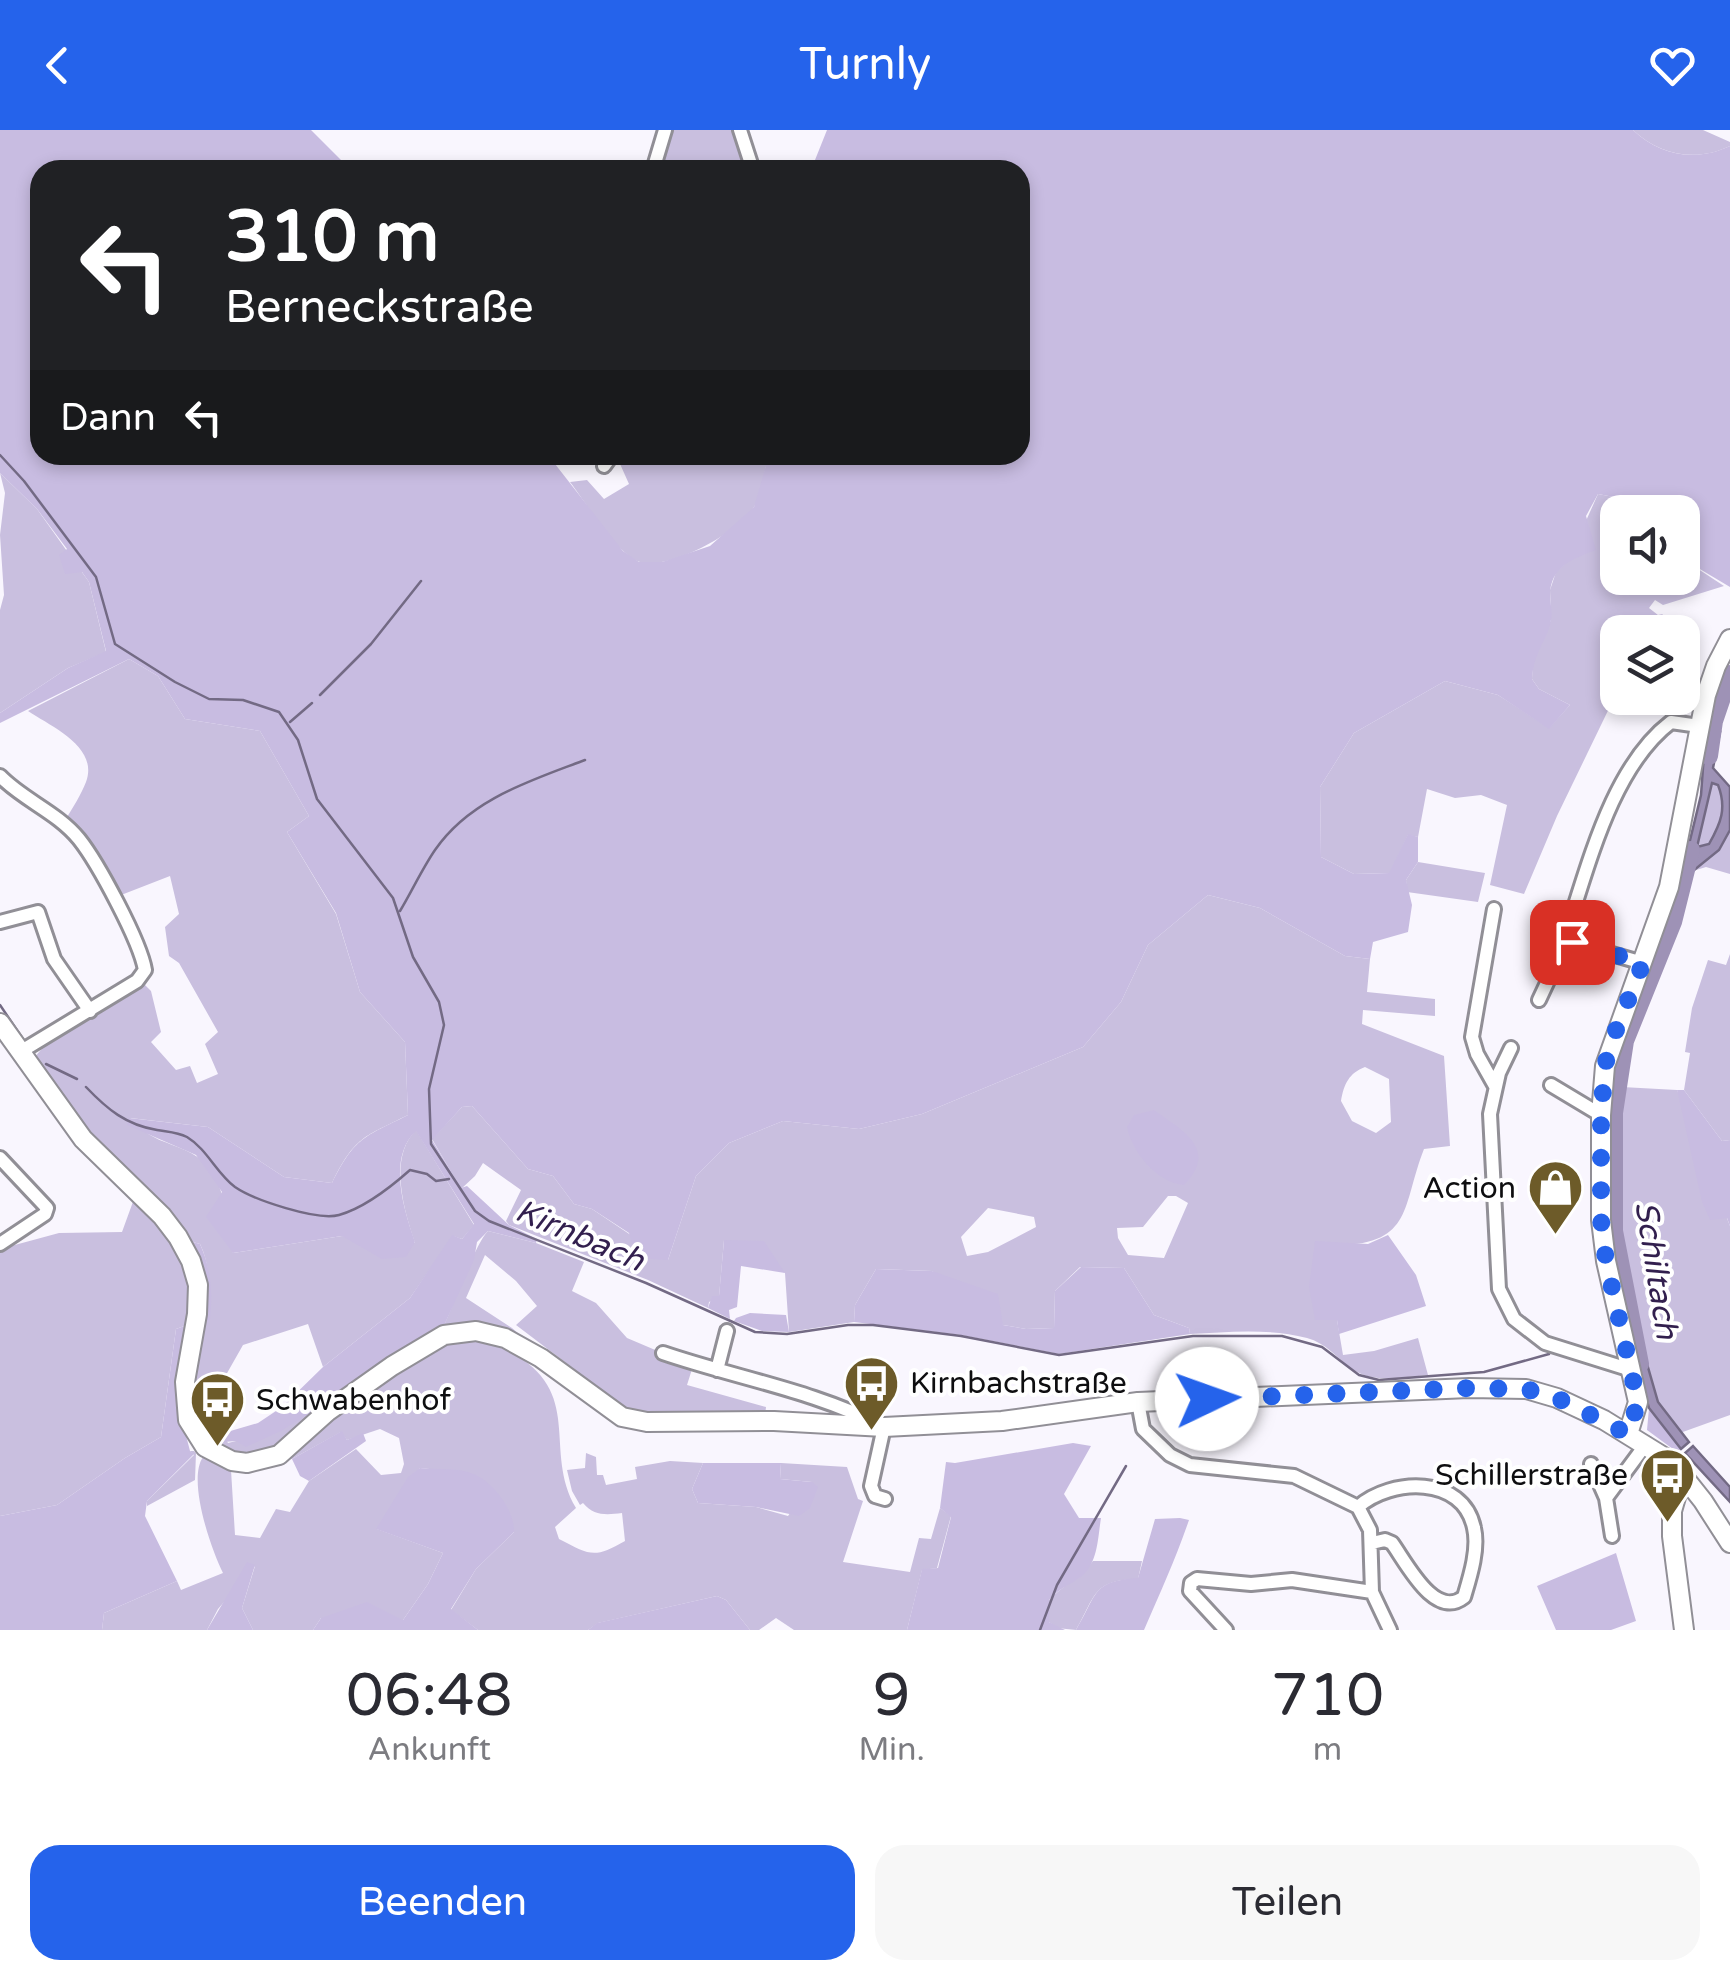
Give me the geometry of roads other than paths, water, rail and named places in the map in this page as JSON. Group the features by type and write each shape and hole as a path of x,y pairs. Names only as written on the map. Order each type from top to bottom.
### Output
{"main road":[{"path":"1628,1434 1638,1402 1602,1230 1601,1115 1605,1066 1669,887 1699,726 1716,666 1730,639"},
{"path":"0,1023 83,1139 162,1216 191,1261 198,1285 197,1314 185,1382 185,1408 193,1432 205,1447 232,1461 279,1455 353,1391 392,1366 444,1336 476,1330 505,1338 541,1358 622,1416 672,1423 774,1421 884,1427 1002,1421 1138,1402 1526,1389 1557,1398 1646,1444 1683,1473 1730,1543"},
{"path":"1683,1473 1672,1536 1684,1630"}],"street":[{"path":"655,160 664,130"},
{"path":"740,130 750,160"},
{"path":"1643,963 1577,944 1566,932 1602,828 1642,749 1671,722 1699,726"},
{"path":"2,782 46,809 78,838 143,959 145,970 137,982 20,1052"},
{"path":"1494,908 1472,1037 1495,1086"},
{"path":"0,922 38,912 54,959 90,1012"},
{"path":"1539,1000 1568,938"},
{"path":"1512,1048 1495,1086 1490,1131 1499,1289 1525,1330 1545,1343 1628,1368"},
{"path":"1551,1085 1601,1115"},
{"path":"0,1158 46,1208 46,1214 0,1244"},
{"path":"717,1370 727,1330"},
{"path":"663,1353 855,1413 884,1427 871,1486 875,1496 885,1499"},
{"path":"1138,1402 1143,1429 1170,1456 1190,1465 1294,1476 1358,1507 1370,1530 1372,1592 1390,1630"},
{"path":"1606,1498 1646,1444"},
{"path":"1591,1464 1606,1498 1612,1536"},
{"path":"1358,1507 1367,1499 1404,1486 1431,1488 1456,1498 1468,1511 1475,1534 1464,1597 1459,1602 1444,1604 1433,1597 1392,1543 1372,1543"},
{"path":"1676,1500 1685,1494 1704,1500"},
{"path":"1226,1630 1190,1591 1192,1582 1197,1579 1251,1584 1292,1580 1372,1592"}],"waterway":[{"name":"Kirnbach","path":"0,455 96,577 115,644 209,699 243,700 279,712 298,740 317,799 393,898 413,957 439,1002 444,1025 429,1089 431,1144 475,1211 489,1221 646,1283 755,1332 787,1334 873,1325 961,1336 1059,1355 1193,1336 1282,1336 1322,1347 1359,1375 1379,1380 1484,1372 1549,1354"},
{"path":"320,695 371,644 421,581"},
{"name":"Schiltach","path":"1709,756 1714,721 1730,674"},
{"path":"290,722 312,703"},
{"path":"400,911 435,850 465,817 502,794 585,760"},
{"name":"Schiltach","path":"1640,1364 1614,1231 1614,1113 1625,1041 1673,922 1691,850"},
{"path":"0,1005 23,1039"},
{"path":"46,1064 77,1079"},
{"path":"86,1087 126,1120 187,1137 235,1187 301,1212 329,1216 348,1212 377,1196 410,1170 436,1181 449,1179"},
{"path":"1040,1630 1057,1585 1126,1466"}],"place":[{"name":"Action","path":"1555,1237"},
{"name":"Kirnbachstraße","path":"871,1432"},
{"name":"Schwabenhof","path":"217,1449"},
{"name":"Schillerstraße","path":"1667,1524"}]}
